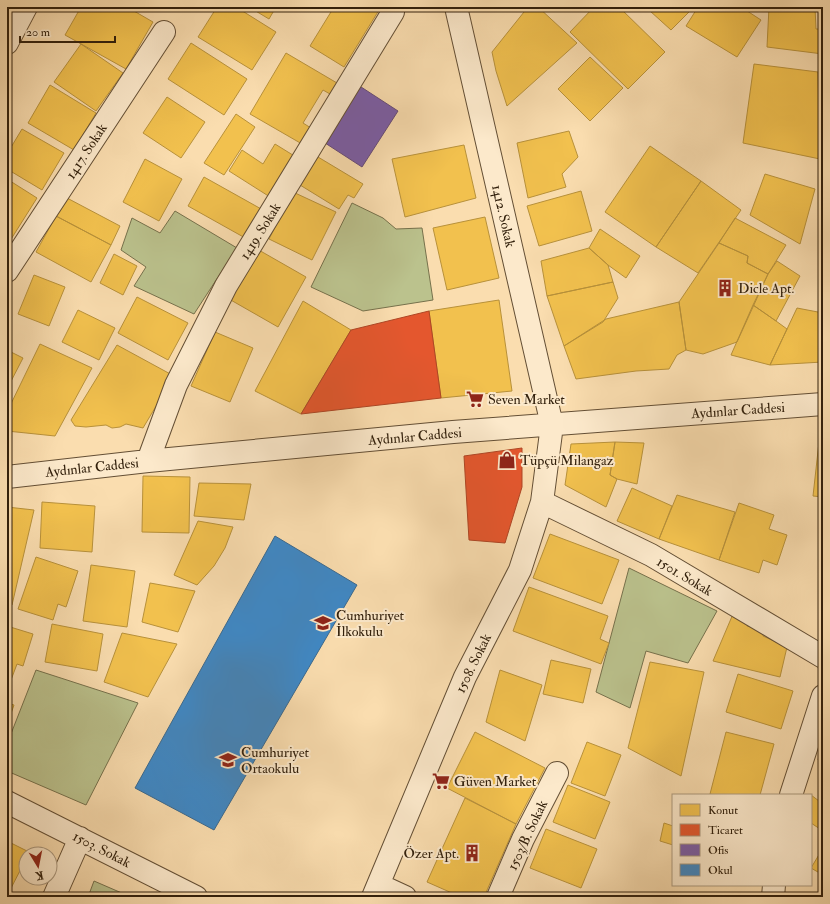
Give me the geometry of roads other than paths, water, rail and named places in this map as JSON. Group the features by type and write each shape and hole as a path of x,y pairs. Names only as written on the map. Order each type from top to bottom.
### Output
{"street":[{"path":"7,43 26,7"},
{"name":"1412. Sokak","path":"456,7 552,425"},
{"name":"1419. Sokak","path":"148,461 176,386 226,286 394,9"},
{"name":"1417. Sokak","path":"7,271 164,32"},
{"name":"Aydınlar Caddesi","path":"7,477 148,461 446,433 823,404"},
{"name":"1508. Sokak","path":"376,891 465,676 520,570 542,502 552,425"},
{"name":"1501. Sokak","path":"542,502 651,556 823,657"},
{"path":"791,794 823,696"},
{"name":"1503/B. Sokak","path":"498,897 523,839 557,773"},
{"name":"1503. Sokak","path":"7,802 196,897"},
{"path":"54,897 80,838"},
{"path":"772,897 774,886"},
{"path":"376,891 405,897"}],"place":[{"name":"Dicle Apt.","path":"725,288"},
{"name":"Seven Market","path":"475,399"},
{"name":"Tüpçü Milangaz","path":"507,460"},
{"name":"Cumhuriyet İlkokulu","path":"323,623"},
{"name":"Cumhuriyet Ortaokulu","path":"228,760"},
{"name":"Güven Market","path":"441,781"},
{"name":"Özer Apt.","path":"472,853"}]}
